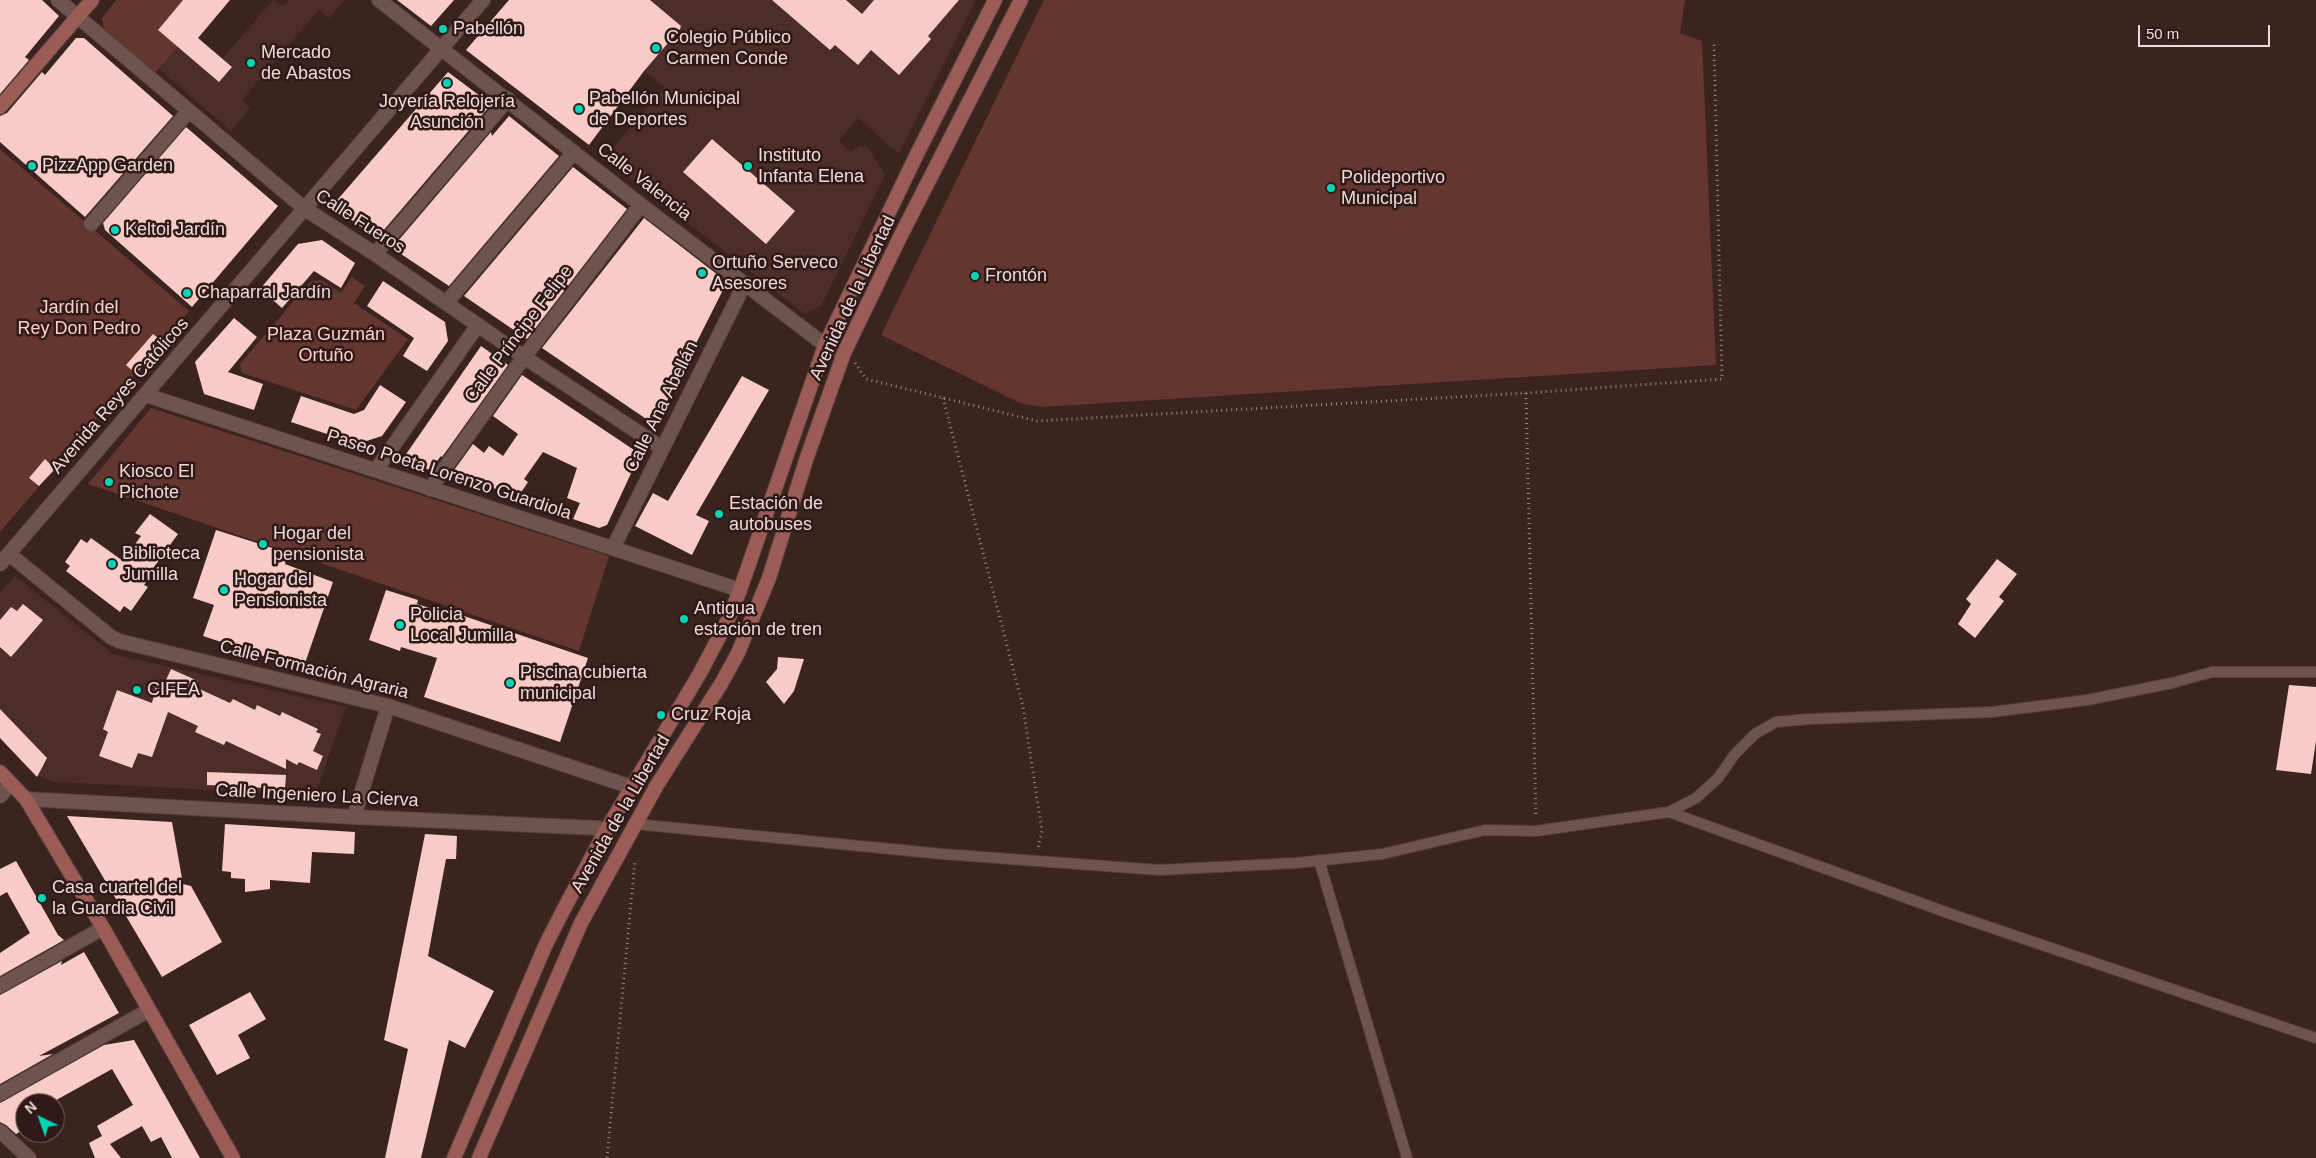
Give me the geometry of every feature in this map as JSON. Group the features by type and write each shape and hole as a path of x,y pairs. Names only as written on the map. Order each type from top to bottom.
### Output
{"main road":[{"path":"0,107 92,0"},
{"path":"454,1158 546,944 605,832 700,673 740,590 825,345 912,163 995,0"},
{"name":"Avenida de la Libertad","path":"479,1158 570,947 602,883 635,824 738,653 769,578 807,458 844,353 899,239 1021,0"},
{"path":"0,772 26,799 103,928 233,1158"}],"street":[{"name":"Calle Fueros","path":"58,0 188,112 305,209 375,254 524,357 662,448"},
{"name":"Calle Valencia","path":"379,0 443,48 641,205 825,345 844,353"},
{"name":"Avenida Reyes Católicos","path":"0,564 483,0"},
{"path":"375,254 508,99"},
{"path":"91,224 188,112"},
{"path":"446,303 574,152"},
{"name":"Calle Príncipe Felipe","path":"430,489 524,357 641,205"},
{"name":"Calle Ana Abellán","path":"613,548 745,283"},
{"path":"376,470 478,325"},
{"name":"Paseo Poeta Lorenzo Guardiola","path":"146,395 740,590"},
{"name":"Calle Formación Agraria","path":"9,554 111,637 119,641 388,706 631,787"},
{"path":"354,817 388,706"},
{"path":"0,796 11,783"},
{"name":"Calle Ingeniero La Cierva","path":"26,799 598,828 605,832"},
{"path":"0,986 103,928"},
{"path":"0,1093 149,1010"},
{"path":"0,1131 28,1158"}],"lane":[{"path":"635,824 1027,861 1158,870 1319,860 1382,854 1486,830 1536,831 1669,812 1696,798 1718,778 1735,754 1755,734 1776,722 1810,718 1992,712 2087,700 2172,683 2212,672 2316,672"},
{"path":"1669,812 1951,914 2316,1038"},
{"path":"1319,860 1407,1158"}],"path":[{"path":"844,353 856,364 866,379 1037,421 1526,393 1722,379 1714,43"},
{"path":"1526,393 1536,831"},
{"path":"942,398 1023,706 1042,831 1036,851 1027,861"},
{"path":"607,1158 635,854"}],"shaded area":[{"name":"Mercado de Abastos","path":"273,0 283,7 289,0 345,0 329,18 319,10 242,100 250,108 231,131 159,69 178,47 232,67 222,59"},
{"name":"Instituto Infanta Elena","path":"551,0 976,0 899,154 858,118 839,141 850,152 861,145 868,148 885,175 821,306 805,314 604,158 665,87"},
{"name":"CIFEA","path":"15,576 113,654 346,707 315,795 54,782 35,774 0,738 0,593"}],"green space":[{"path":"116,0 183,0 158,30 178,47 155,73 104,29 102,18"},
{"name":"Polideportivo Municipal","path":"1044,0 1685,0 1680,33 1702,41 1716,365 1041,407 1020,403 881,335"},
{"name":"Jardín del Rey Don Pedro","path":"0,149 189,311 0,532"},
{"name":"Plaza Guzmán Ortuño","path":"352,277 365,286 354,303 408,339 356,410 242,373 240,364 311,281 321,280 341,293"},
{"path":"151,408 609,556 579,651 88,484"}],"building":[{"path":"0,0 42,0 59,16 25,57 29,60 0,94"},
{"path":"183,0 230,0 198,38 232,67 219,82 158,30"},
{"path":"397,0 454,0 431,26"},
{"name":"Pabellón Municipal de Deportes","path":"509,0 650,0 681,26 644,71 589,145 466,50"},
{"path":"772,0 846,0 862,14 874,0 959,0 928,36 931,39 899,75 871,50 858,65 835,45 830,50"},
{"path":"76,38 84,38 173,116 85,217 0,142 0,116 7,113 42,72 45,75"},
{"path":"448,72 488,102 488,108 377,238 332,206"},
{"path":"509,116 559,156 449,286 392,248 491,132 492,136"},
{"path":"186,127 278,206 192,307 105,230 103,223"},
{"path":"712,139 795,211 766,244 683,172"},
{"path":"573,167 627,209 527,339 464,296"},
{"path":"644,218 727,282 655,425 542,348"},
{"path":"322,240 355,263 341,288 314,271 282,308 260,289 298,244"},
{"path":"383,281 445,322 448,341 427,371 403,356 414,338 367,306"},
{"path":"234,318 257,337 228,372 263,384 254,410 204,394 195,362"},
{"path":"153,334 163,342 136,374 126,365"},
{"path":"481,346 508,365 442,457 430,470 402,460"},
{"path":"522,375 640,454 607,525 599,528 573,519 580,503 567,498 577,468 543,452 524,479 528,482 516,500 507,497 485,482 481,488 457,480 452,473 473,444 484,453 489,446 503,456 518,434 493,416"},
{"path":"742,376 769,390 696,515 709,521 692,555 635,526 653,493 668,501"},
{"path":"380,385 406,402 382,436 357,444 291,422 301,396 354,414 364,410"},
{"path":"45,459 55,469 39,486 29,478"},
{"name":"Biblioteca Jumilla","path":"150,514 178,534 146,578 148,579 144,585 148,587 131,611 124,606 120,612 66,571 70,566 65,562 81,539 87,543 91,538 123,561 141,536 135,533"},
{"name":"Hogar del Pensionista","path":"216,530 288,553 285,564 333,582 303,669 203,636 214,605 193,598"},
{"path":"1997,559 2017,574 1999,597 2004,601 1975,638 1958,624 1971,604 1966,599"},
{"path":"386,590 418,600 417,604 451,615 452,612 588,658 560,742 424,697 437,658 401,647 400,651 369,640"},
{"path":"23,604 43,620 11,657 0,647 0,620 11,607 17,611"},
{"path":"778,657 804,659 794,691 784,704 766,682 777,669"},
{"path":"171,669 198,681 195,687 230,703 233,699 255,710 257,705 280,716 282,712 318,729 316,732 321,734 313,751 323,756 317,770 299,762 297,765 286,759 286,769 226,741 224,745 195,732 198,726 168,712 152,757 138,753 132,768 99,756 108,732 103,729 117,690 152,703 157,682 166,680"},
{"path":"2289,685 2316,687 2316,741 2311,774 2276,770"},
{"path":"0,709 47,758 37,777 0,738"},
{"path":"207,772 286,775 285,789 207,785"},
{"path":"67,816 172,822 183,884 191,886 222,942 162,977"},
{"path":"225,824 355,832 354,854 312,852 310,883 270,880 270,889 245,892 245,879 231,878 231,872 222,871"},
{"path":"425,834 457,836 456,859 446,859 428,956 494,991 465,1048 449,1040 421,1158 385,1158 408,1049 384,1040"},
{"path":"16,861 58,935 64,940 0,976 0,953 30,933 7,892 0,896 0,869"},
{"path":"84,952 119,1013 39,1056 53,1054 0,1084 0,995 62,961 61,965"},
{"path":"250,992 266,1019 238,1035 250,1058 217,1075 189,1025"},
{"path":"134,1040 200,1158 172,1158 161,1137 151,1142 142,1126 110,1144 121,1158 95,1158 89,1143 102,1136 97,1126 133,1105 112,1069 65,1095 65,1093 18,1093 104,1045"},
{"path":"15,1095 15,1133 0,1122 0,1103"}],"place":[{"name":"Pabellón","path":"443,29"},
{"name":"Colegio Público Carmen Conde","path":"656,48"},
{"name":"Mercado de Abastos","path":"251,63"},
{"name":"Joyería Relojería Asunción","path":"447,83"},
{"name":"Pabellón Municipal de Deportes","path":"579,109"},
{"name":"PizzApp Garden","path":"32,166"},
{"name":"Instituto Infanta Elena","path":"748,166"},
{"name":"Polideportivo Municipal","path":"1331,188"},
{"name":"Keltoi Jardín","path":"115,230"},
{"name":"Ortuño Serveco Asesores","path":"702,273"},
{"name":"Frontón","path":"975,276"},
{"name":"Chaparral Jardín","path":"187,293"},
{"name":"Kiosco El Pichote","path":"109,482"},
{"name":"Estación de autobuses","path":"719,514"},
{"name":"Hogar del pensionista","path":"263,544"},
{"name":"Biblioteca Jumilla","path":"112,564"},
{"name":"Hogar del Pensionista","path":"224,590"},
{"name":"Antigua estación de tren","path":"684,619"},
{"name":"Policia Local Jumilla","path":"400,625"},
{"name":"Piscina cubierta municipal","path":"510,683"},
{"name":"CIFEA","path":"137,690"},
{"name":"Cruz Roja","path":"661,715"},
{"name":"Casa cuartel del la Guardia Civil","path":"42,898"}]}
